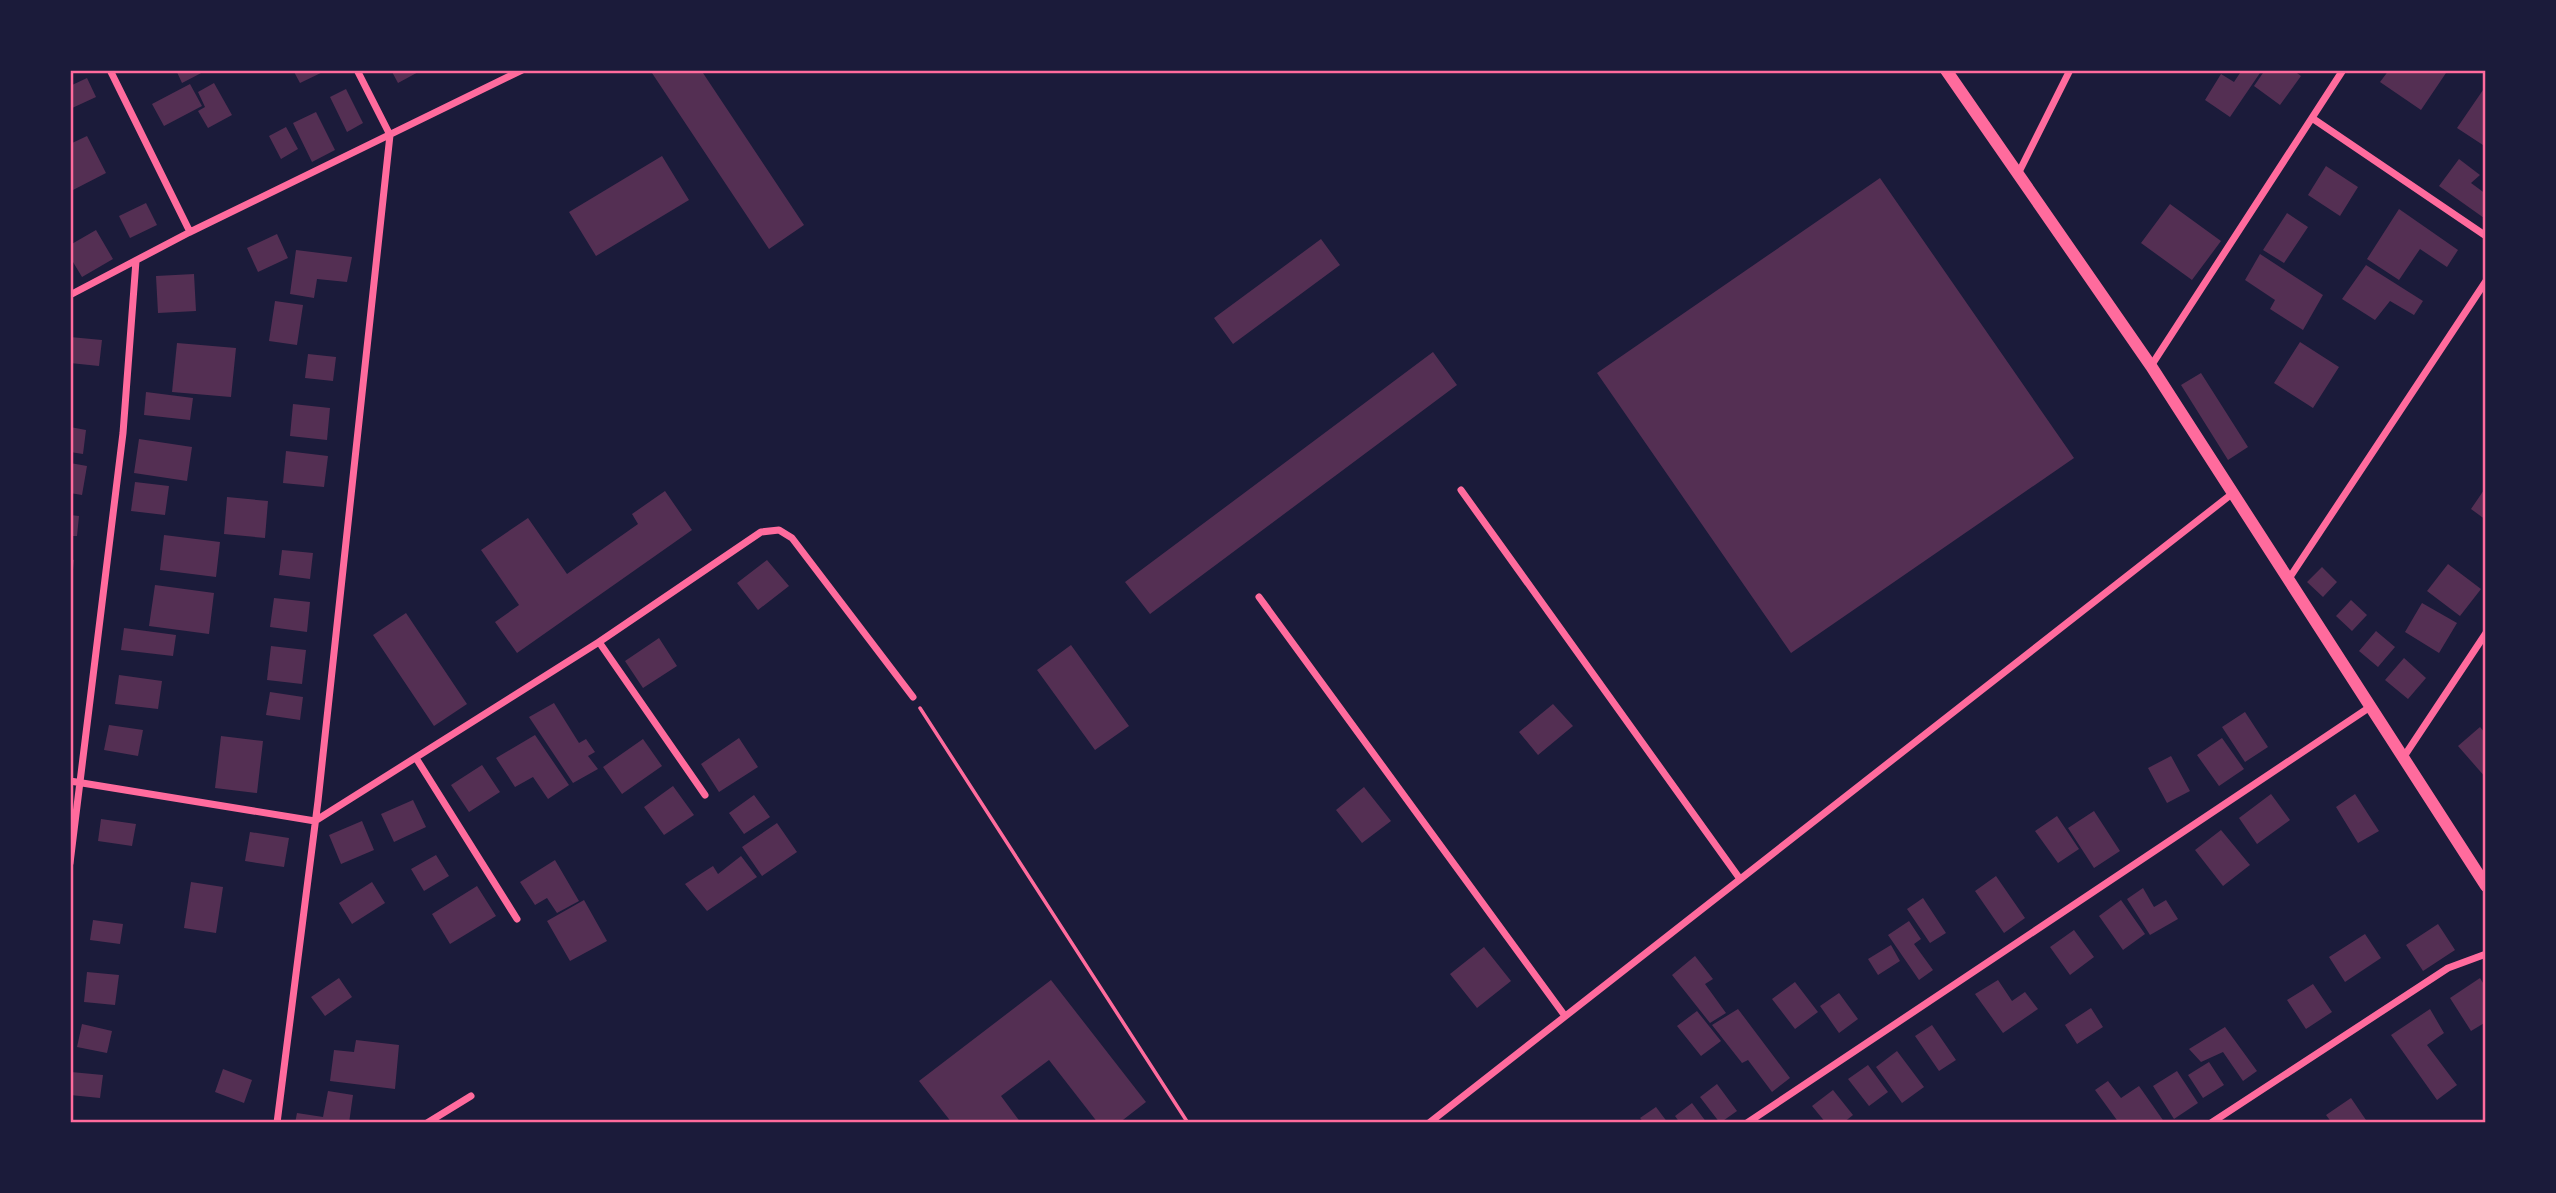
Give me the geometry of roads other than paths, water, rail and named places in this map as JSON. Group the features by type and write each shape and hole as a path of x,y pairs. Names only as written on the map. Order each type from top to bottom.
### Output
{"street":[{"path":"110,70 190,232"},
{"path":"277,1123 315,821 390,135 357,70"},
{"path":"70,295 190,232 522,70"},
{"path":"1946,70 2151,366 2486,886"},
{"path":"2018,174 2070,70"},
{"path":"2151,366 2342,71"},
{"path":"2312,118 2486,236"},
{"path":"70,863 123,433 136,261"},
{"path":"2287,580 2486,281"},
{"path":"1461,490 1740,879"},
{"path":"1429,1123 2233,493"},
{"path":"70,781 315,821 599,642 761,532 779,530 792,538 913,697"},
{"path":"1259,597 1565,1016"},
{"path":"2403,758 2486,633"},
{"path":"599,642 705,794"},
{"path":"1747,1123 2370,707"},
{"path":"416,758 517,919"},
{"path":"2211,1123 2448,968 2486,954"},
{"path":"427,1123 471,1096"}]}
